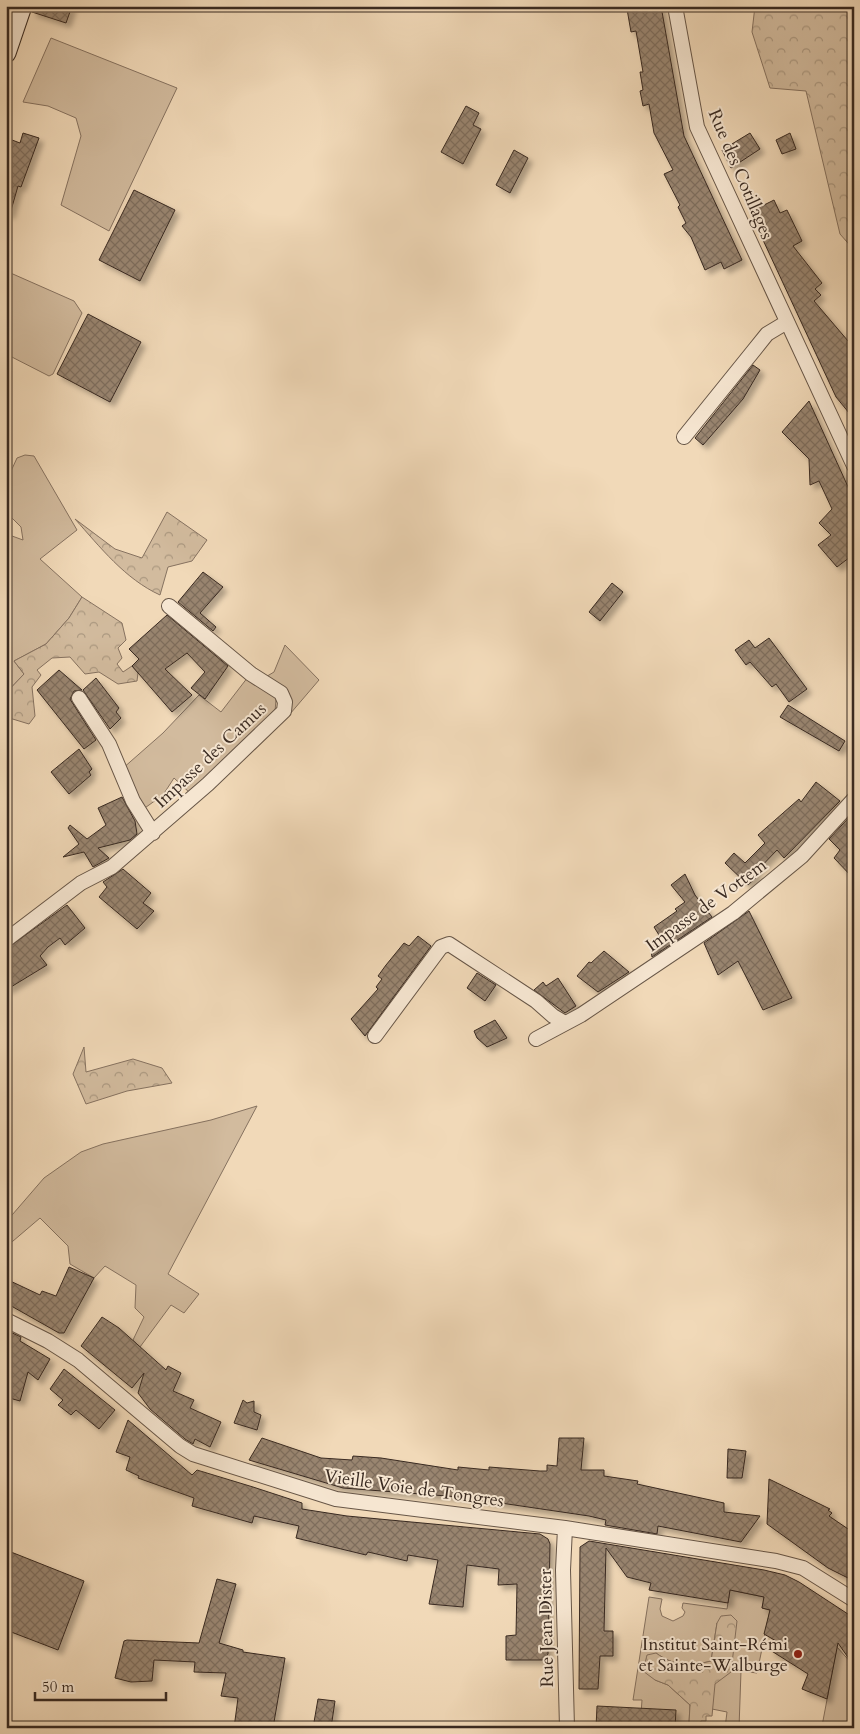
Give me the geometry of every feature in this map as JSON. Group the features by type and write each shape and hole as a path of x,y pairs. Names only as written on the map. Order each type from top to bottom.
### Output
{"street":[{"path":"6,53 22,6"},
{"name":"Rue des Cotillages","path":"675,6 697,127 854,466"},
{"path":"684,437 767,334 787,322"},
{"name":"Impasse des Camus","path":"6,940 81,883 112,867 152,833 284,711 285,702 281,693 251,674 169,606"},
{"name":"Impasse des Camus","path":"79,698 109,744 132,801 152,833"},
{"name":"Impasse de Vottem","path":"536,1039 565,1023 733,913 802,856 854,799"},
{"path":"374,1036 442,947 449,944 536,1000 553,1016 565,1023"},
{"name":"Vieille Voie de Tongres","path":"6,1320 48,1341 78,1360 180,1446 193,1454 336,1499 565,1528 776,1560 803,1568 854,1600"},
{"name":"Rue Jean Dister","path":"565,1528 563,1570 567,1728"}],"green space":[{"path":"755,6 854,6 854,250 840,234 806,91 770,88 752,32"},
{"path":"51,38 177,88 109,231 61,205 81,136 76,118 48,106 23,102"},
{"path":"6,271 74,301 82,313 53,374 49,376 6,354"},
{"path":"25,455 34,456 77,530 40,559 82,597 69,618 46,644 14,661 24,674 6,693 6,529 12,536 23,540 21,527 6,512 6,482 17,458"},
{"path":"167,512 207,540 192,561 168,567 160,595 124,571 75,519 115,549 142,558"},
{"path":"82,597 122,623 126,640 118,648 122,658 117,664 123,672 132,666 138,673 137,681 118,684 99,672 85,674 70,657 52,658 37,670 41,675 32,687 35,716 29,724 6,717 6,693 24,674 14,661 46,644 69,618"},
{"path":"285,645 319,680 284,721 288,714 264,678 274,672"},
{"path":"248,677 270,692 276,699 275,712 191,794 174,778 163,795 142,810 122,769 163,733 199,695 221,712"},
{"path":"84,1047 86,1072 133,1059 162,1068 172,1083 127,1091 86,1104 73,1074"},
{"path":"257,1106 168,1274 199,1294 184,1313 171,1305 140,1347 133,1340 144,1317 135,1308 136,1285 105,1266 94,1278 70,1264 68,1246 40,1218 6,1247 6,1222 44,1178 81,1152 103,1144 211,1120"},
{"path":"730,1590 764,1597 762,1608 770,1610 757,1673 741,1671 739,1728 725,1728 727,1712 712,1709 717,1623 711,1661 689,1665 682,1664 669,1661 656,1653 655,1680 668,1685 690,1705 689,1723 675,1723 641,1714 642,1700 633,1700 649,1597 662,1599 660,1609 662,1616 673,1621 683,1616 685,1612 682,1608 683,1603 727,1609"},
{"path":"731,1615 737,1621 731,1672 715,1684 712,1716 706,1716 706,1721 701,1721 700,1728 682,1728 682,1723 689,1723 690,1705 668,1685 655,1680 643,1671 647,1655 656,1653 669,1661 689,1665 711,1661 717,1623 721,1616"},
{"path":"837,1647 854,1666 854,1728 822,1726"}],"building":[{"path":"33,6 72,6 66,23 32,12"},
{"path":"661,6 684,136 742,260 724,269 721,262 705,270 691,237 682,226 686,223 678,207 680,205 664,174 673,170 654,133 649,104 643,106 640,91 643,90 640,72 643,72 636,31 631,32 627,9"},
{"path":"466,106 479,113 473,125 481,129 463,164 441,152"},
{"path":"23,133 39,138 21,187 18,186 10,214 6,214 6,146 10,148 12,140 20,143"},
{"path":"750,133 760,149 731,168 722,150"},
{"path":"790,133 796,149 782,154 776,140"},
{"path":"514,150 528,158 510,193 496,185"},
{"path":"134,190 175,210 140,281 99,260"},
{"path":"774,200 780,213 787,210 802,241 793,246 822,283 815,289 821,295 814,301 854,348 854,419 836,397 750,212"},
{"path":"88,314 141,342 110,402 57,374"},
{"path":"753,365 760,370 743,399 703,445 695,438"},
{"path":"809,401 854,500 854,554 837,567 818,545 831,535 819,523 832,509 819,481 810,485 809,459 782,432"},
{"path":"203,572 223,587 200,613 216,627 213,631 178,602"},
{"path":"612,583 623,592 600,621 589,612"},
{"path":"167,615 228,666 205,699 191,688 205,672 187,653 165,669 192,695 172,712 132,666 139,659 129,649"},
{"path":"769,638 807,689 789,702 776,684 772,687 750,662 746,665 735,650 749,640 755,648"},
{"path":"59,670 82,690 74,691 70,699 96,740 84,749 37,690"},
{"path":"96,678 119,708 116,712 121,718 110,729 83,690"},
{"path":"788,705 845,741 839,751 780,717"},
{"path":"79,749 92,769 89,772 91,775 69,794 51,772"},
{"path":"816,782 840,801 784,858 777,850 755,873 758,876 748,885 725,863 734,853 745,863 765,843 758,835 799,799 801,802"},
{"path":"122,797 135,821 137,834 130,840 98,848 109,858 93,867 84,852 63,857 79,844 68,828 70,825 87,839 106,825 98,808"},
{"path":"854,812 854,879 834,858 840,850 829,839"},
{"path":"123,869 151,893 143,903 154,911 137,929 99,897 107,887 103,882"},
{"path":"685,874 695,895 712,917 652,957 650,944 659,935 654,927 677,911 675,909 685,902 671,885"},
{"path":"67,905 85,928 65,945 60,938 48,947 40,956 47,965 6,990 6,949"},
{"path":"749,911 792,998 763,1010 738,961 718,975 704,943"},
{"path":"418,936 431,946 365,1036 351,1019 378,989 376,987 382,979 378,976 386,965 404,943 409,946"},
{"path":"604,951 629,972 598,992 577,976 589,962 591,963"},
{"path":"477,973 496,985 485,1001 467,988"},
{"path":"558,978 576,1006 565,1013 534,990 543,982 546,986"},
{"path":"495,1020 507,1038 487,1047 477,1038 474,1031"},
{"path":"69,1267 94,1278 64,1333 59,1333 6,1303 6,1279 40,1295 42,1291 56,1296"},
{"path":"102,1317 119,1328 166,1370 168,1366 181,1373 173,1391 194,1400 190,1408 221,1422 210,1447 195,1439 193,1444 185,1439 150,1409 138,1393 144,1373 132,1388 81,1346"},
{"path":"6,1330 21,1337 20,1341 50,1359 38,1380 28,1372 20,1401 6,1397"},
{"path":"64,1369 115,1410 99,1429 76,1410 71,1415 58,1405 63,1400 50,1389"},
{"path":"243,1400 247,1403 254,1401 254,1412 261,1415 257,1430 234,1423"},
{"path":"128,1420 192,1475 197,1470 253,1487 302,1503 302,1509 347,1516 540,1534 548,1539 550,1544 548,1654 544,1660 506,1660 506,1636 516,1635 517,1584 498,1585 499,1569 467,1565 463,1607 429,1604 438,1560 408,1555 407,1561 368,1552 366,1555 296,1538 299,1526 254,1516 252,1523 192,1506 194,1498 138,1478 139,1476 126,1470 130,1457 116,1452"},
{"path":"262,1438 321,1458 352,1460 353,1456 381,1458 458,1470 458,1467 489,1470 489,1467 547,1471 547,1465 557,1466 559,1438 584,1438 581,1470 604,1470 604,1476 638,1481 637,1484 724,1503 724,1512 760,1516 741,1542 658,1526 657,1534 605,1525 606,1520 589,1516 460,1497 343,1488 249,1460"},
{"path":"728,1449 746,1451 742,1478 727,1478"},
{"path":"769,1479 830,1509 828,1510 832,1513 829,1516 854,1533 854,1581 828,1568 767,1524"},
{"path":"589,1541 785,1575 854,1618 854,1666 838,1643 827,1699 802,1689 808,1674 770,1650 776,1641 764,1634 770,1610 762,1608 764,1597 730,1590 728,1603 649,1590 651,1583 627,1577 606,1548 604,1631 613,1631 613,1656 600,1656 598,1689 579,1689 580,1547"},
{"path":"11,1552 84,1581 58,1650 6,1630 6,1567"},
{"path":"217,1579 236,1584 219,1643 243,1650 243,1652 285,1658 273,1728 234,1728 238,1698 221,1696 226,1673 194,1672 195,1662 154,1660 152,1681 131,1682 115,1678 124,1641 199,1643"},
{"path":"318,1699 335,1701 331,1728 313,1728"},
{"path":"597,1706 676,1710 675,1728 596,1728"}],"place":[{"name":"Institut Saint-Rémi et Sainte-Walburge","path":"798,1654"}]}
